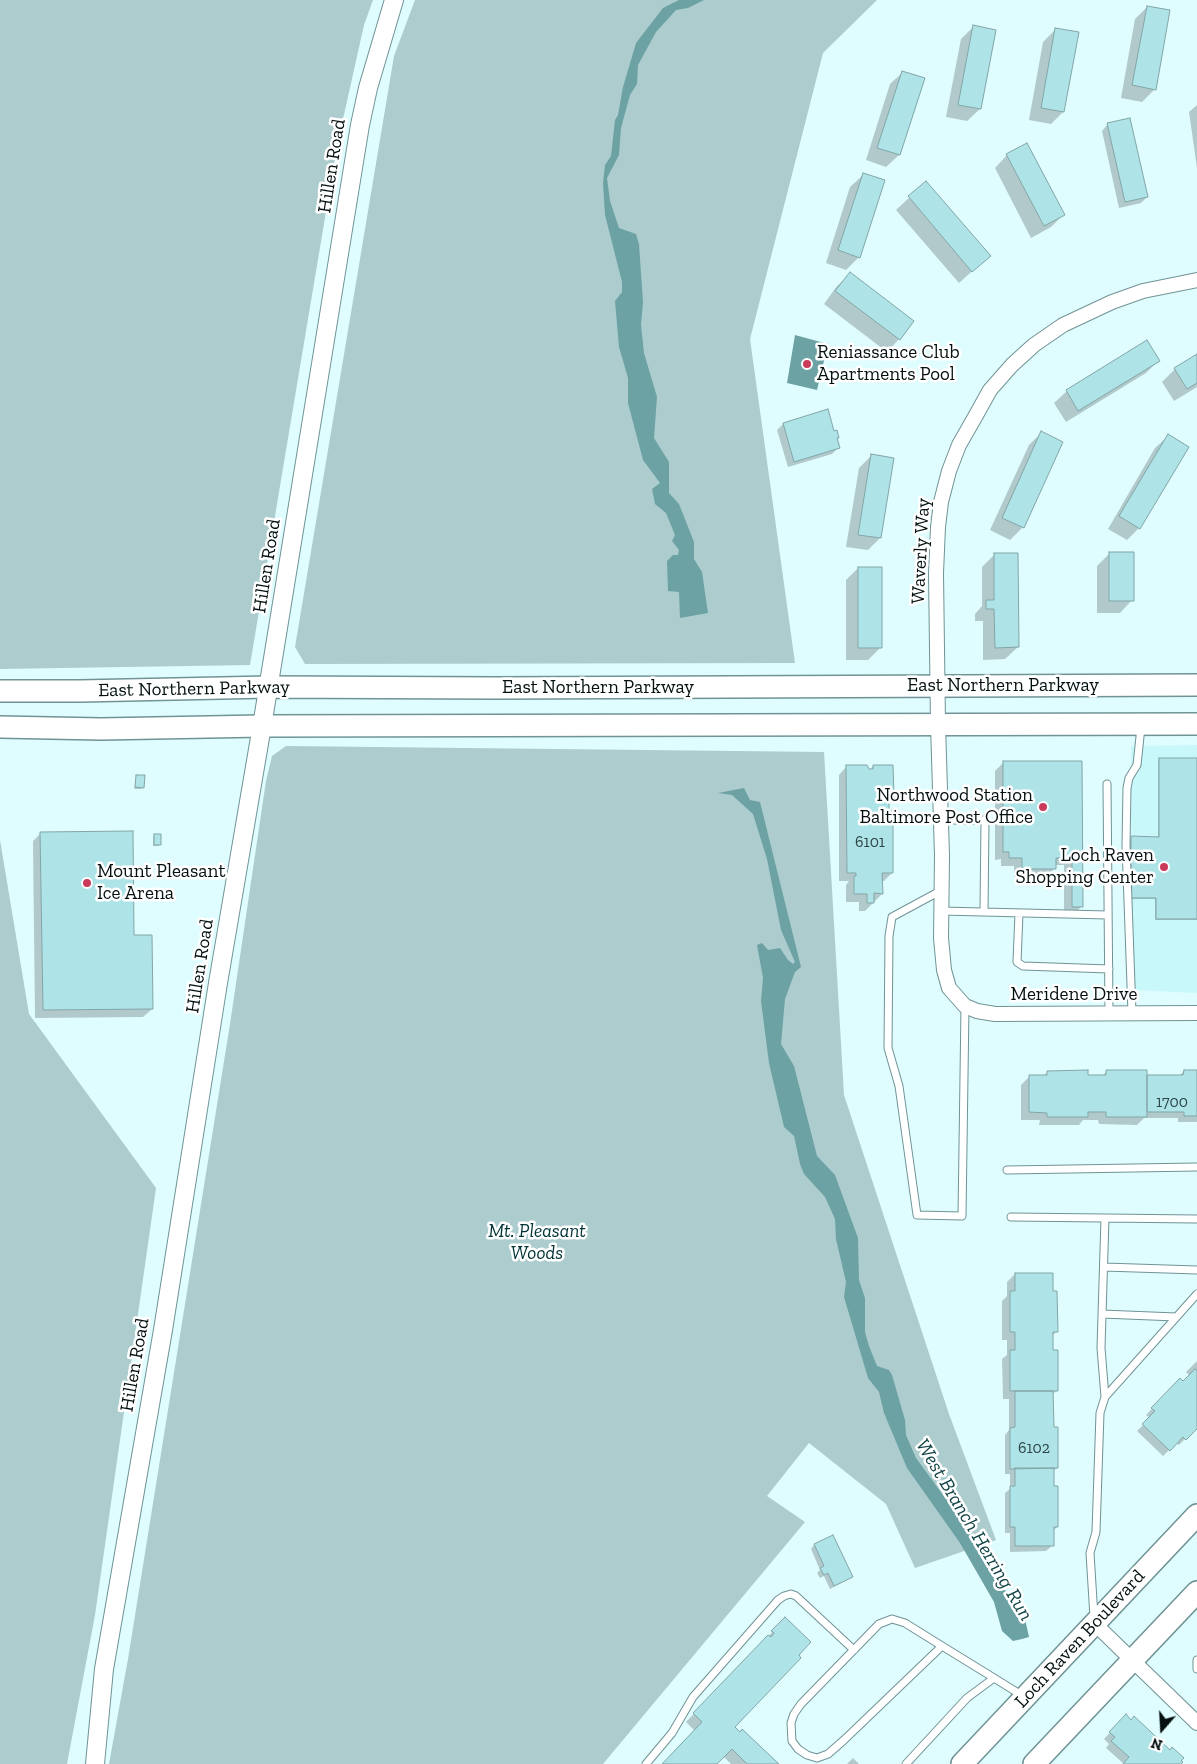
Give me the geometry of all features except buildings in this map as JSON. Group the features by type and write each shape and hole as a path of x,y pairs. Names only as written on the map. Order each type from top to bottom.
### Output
{"main road":[{"name":"East Northern Parkway","path":"0,691 269,687 1197,685"},
{"name":"East Northern Parkway","path":"0,727 101,729 262,726 1197,724"},
{"name":"Loch Raven Boulevard","path":"962,1764 1197,1515"},
{"path":"1034,1764 1197,1592"}],"street":[{"name":"Hillen Road","path":"95,1764 104,1669 164,1320 219,974 269,687 360,125 368,88 394,0"},
{"name":"Waverly Way","path":"961,1002 949,988 944,970 941,938 942,890 936,573 941,502 949,471 960,445 990,390 1012,364 1034,345 1063,325 1112,302 1143,292 1197,280"},
{"name":"Meridene Drive","path":"961,1002 977,1011 995,1014 1197,1013"},
{"path":"1094,1623 1197,1724"}],"lane":[{"path":"1132,1013 1126,846 1127,788 1128,778 1137,765 1141,724"},
{"path":"1107,784 1109,1013"},
{"path":"941,820 985,820 984,912"},
{"path":"942,890 892,917 890,936 888,1048 899,1086 917,1215 962,1216 961,1002"},
{"path":"941,911 1108,915"},
{"path":"1019,913 1017,962 1023,966 1109,969"},
{"path":"1007,1170 1197,1166"},
{"path":"1011,1217 1197,1219"},
{"path":"1094,1623 1090,1553 1096,1532 1100,1414 1105,1396 1101,1348 1105,1218"},
{"path":"1104,1267 1197,1270"},
{"path":"1105,1396 1197,1294"},
{"path":"1102,1314 1176,1317"},
{"path":"646,1764 672,1733 693,1697 778,1600 784,1596 791,1594 796,1596 854,1650"},
{"path":"942,1646 828,1754 817,1758 807,1756 792,1741 794,1714 801,1704 879,1624 892,1619 904,1622 1026,1697"},
{"path":"1197,1660 1197,1669"},
{"path":"906,1764 967,1698 994,1678"}],"shaded area":[{"path":"679,0 704,0 688,8 676,10 656,32 638,65 637,84 630,95 621,128 619,155 607,178 610,201 619,228 636,234 639,244 643,302 641,325 644,353 657,397 654,438 669,462 669,493 679,504 694,542 694,559 702,572 708,613 680,618 679,592 668,591 667,561 673,555 678,555 679,550 672,541 675,535 666,513 655,504 652,489 660,483 643,460 628,403 628,378 619,347 615,301 622,292 622,282 605,215 603,183 605,165 611,156 615,120 618,115 623,87 636,43 663,8"},
{"name":"Reniassance Club Apartments Pool","path":"795,335 828,344 817,390 787,383"},
{"path":"1197,745 1197,993 1132,990 1131,746"},
{"path":"744,788 750,800 760,802 801,967 795,972 785,999 781,1044 794,1066 817,1156 835,1175 858,1238 859,1280 865,1298 865,1332 869,1346 877,1366 889,1370 892,1375 905,1420 906,1435 916,1458 986,1554 987,1562 996,1571 1003,1589 1021,1601 1029,1637 1013,1641 1002,1631 994,1602 960,1543 907,1468 884,1413 879,1392 868,1378 844,1297 846,1282 836,1239 835,1219 825,1197 804,1174 794,1136 784,1127 769,1063 761,1001 763,978 757,945 762,943 768,950 780,948 788,960 793,964 795,962 781,930 767,859 753,814 732,795 718,793"}],"green space":[{"path":"0,0 373,0 364,25 337,146 250,665 0,669"},
{"path":"415,0 877,0 823,53 750,339 795,663 305,664 295,647 394,56"},
{"name":"Mt. Pleasant Woods","path":"286,746 824,752 844,1095 949,1414 996,1540 915,1568 886,1504 809,1443 767,1496 805,1522 603,1764 109,1764 128,1659 230,1024 266,781 272,756"},
{"path":"0,840 29,1014 156,1188 95,1615 67,1764 0,1764"}],"place":[{"name":"Reniassance Club Apartments Pool","path":"807,364"},
{"name":"Northwood Station Baltimore Post Office","path":"1043,807"},
{"name":"Loch Raven Shopping Center","path":"1164,867"},
{"name":"Mount Pleasant Ice Arena","path":"87,883"}],"water label":[{"name":"West Branch Herring Run","path":"974,1530"}]}
